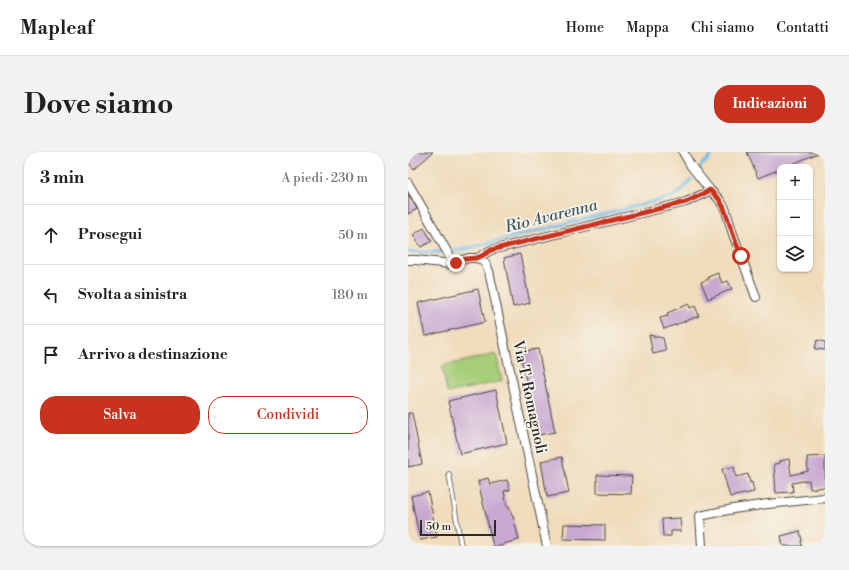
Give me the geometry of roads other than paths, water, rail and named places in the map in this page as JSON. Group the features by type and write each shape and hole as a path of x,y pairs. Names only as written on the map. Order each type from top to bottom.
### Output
{"street":[{"path":"684,152 691,166 719,199 724,208 756,297"},
{"path":"408,183 450,257"},
{"path":"408,260 451,264 470,258 478,258 491,250 686,202 710,190"},
{"name":"Via T. Romagnoli","path":"478,258 485,263 488,271 547,546"},
{"path":"702,546 700,516 733,509 825,498"}],"lane":[{"path":"450,474 461,546"}],"waterway":[{"name":"Rio Avarenna","path":"700,167 711,156"},
{"name":"Rio Avarenna","path":"408,252 461,250 669,198 679,193 691,179"}]}
